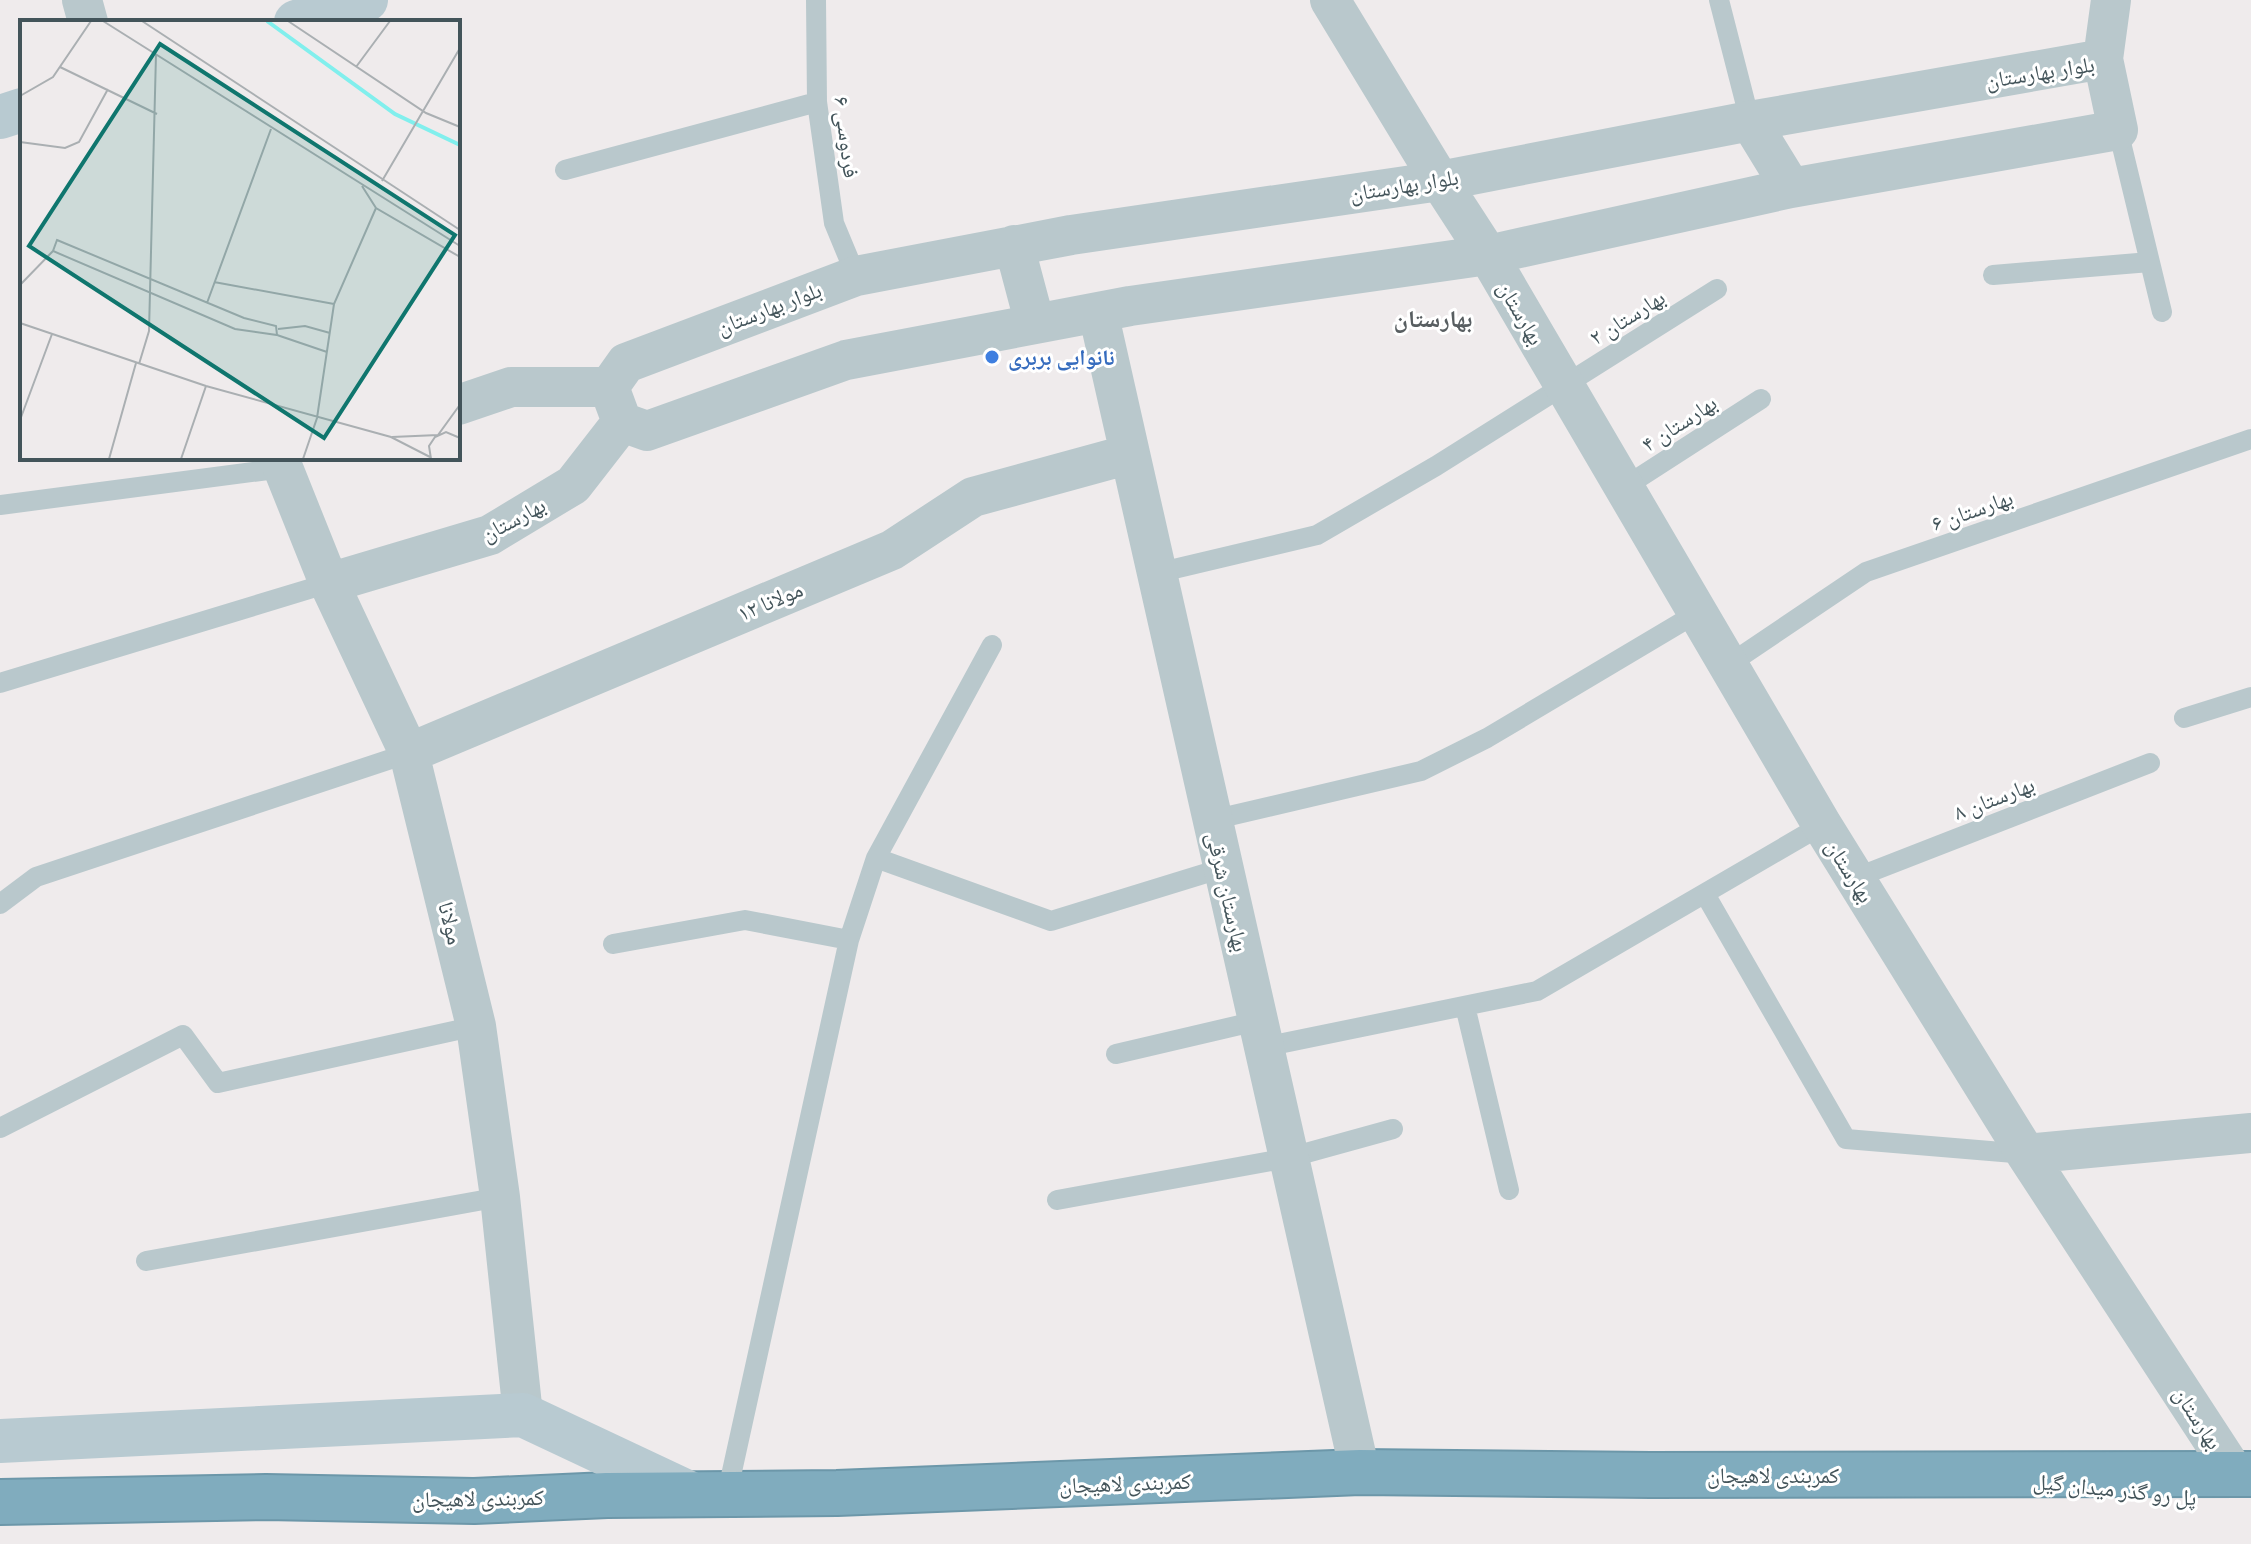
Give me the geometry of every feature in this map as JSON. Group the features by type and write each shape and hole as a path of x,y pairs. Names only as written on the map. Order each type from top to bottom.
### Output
{"highway":[{"name":"کمربندی لاهیجان","path":"0,1502 266,1497 474,1501 607,1495 853,1493 1360,1472 1979,1475 2246,1484"}],"street":[{"path":"82,0 87,20"},
{"path":"302,20 366,0"},
{"name":"بهارستان","path":"1330,0 1488,255 1822,825 2026,1154 2246,1484"},
{"path":"2103,59 2111,0"},
{"name":"بلوار بهارستان","path":"616,404 626,363 856,276 1014,245 1440,181 1750,121 2103,59 2118,130"},
{"path":"0,117 20,111"},
{"path":"1750,121 1791,188"},
{"path":"460,404 511,387 616,404 647,431 846,360 1098,312 1488,255 1791,188 2118,130"},
{"path":"1014,245 1035,324"},
{"name":"بهارستان شرقی","path":"1098,312 1360,1472"},
{"name":"بهارستان","path":"329,583 490,535 573,485 616,404"},
{"name":"مولانا ۱۲","path":"409,753 892,550 973,497 1130,454"},
{"name":"مولانا","path":"291,461 329,583 409,753 476,1026 500,1197 523,1415"},
{"path":"2026,1154 2251,1133"},
{"path":"0,1441 523,1415 709,1494"}],"lane":[{"name":"فردوسی ۶","path":"816,0 817,102 834,223 856,276"},
{"path":"1719,0 1750,121"},
{"path":"565,170 817,102"},
{"path":"2118,130 2162,312"},
{"path":"1993,275 2150,262"},
{"name":"بهارستان ۲","path":"1157,573 1317,535 1436,466 1717,289"},
{"name":"بهارستان ۴","path":"1623,488 1761,399"},
{"name":"بهارستان ۶","path":"1728,665 1866,572 2251,439"},
{"path":"0,505 291,461"},
{"path":"0,683 329,583"},
{"path":"1212,820 1421,771 1487,738 1697,613"},
{"path":"709,1494 849,940 876,858 992,645"},
{"path":"2184,718 2251,697"},
{"path":"0,904 36,877 409,753"},
{"name":"بهارستان ۸","path":"1855,878 2150,763"},
{"path":"1116,1054 1465,1006 1537,991 1822,825"},
{"path":"876,858 1051,921 1223,868"},
{"path":"1705,894 1846,1139 2026,1154"},
{"path":"613,944 745,920 849,940"},
{"path":"1465,1006 1509,1190"},
{"path":"0,1128 183,1035 218,1083 476,1026"},
{"path":"1057,1200 1288,1158 1393,1129"},
{"path":"146,1261 500,1197"}],"place":[{"name":"نانوایی بربری","path":"992,357"}],"district":[{"name":"بهارستان","path":"1433,319"}]}
